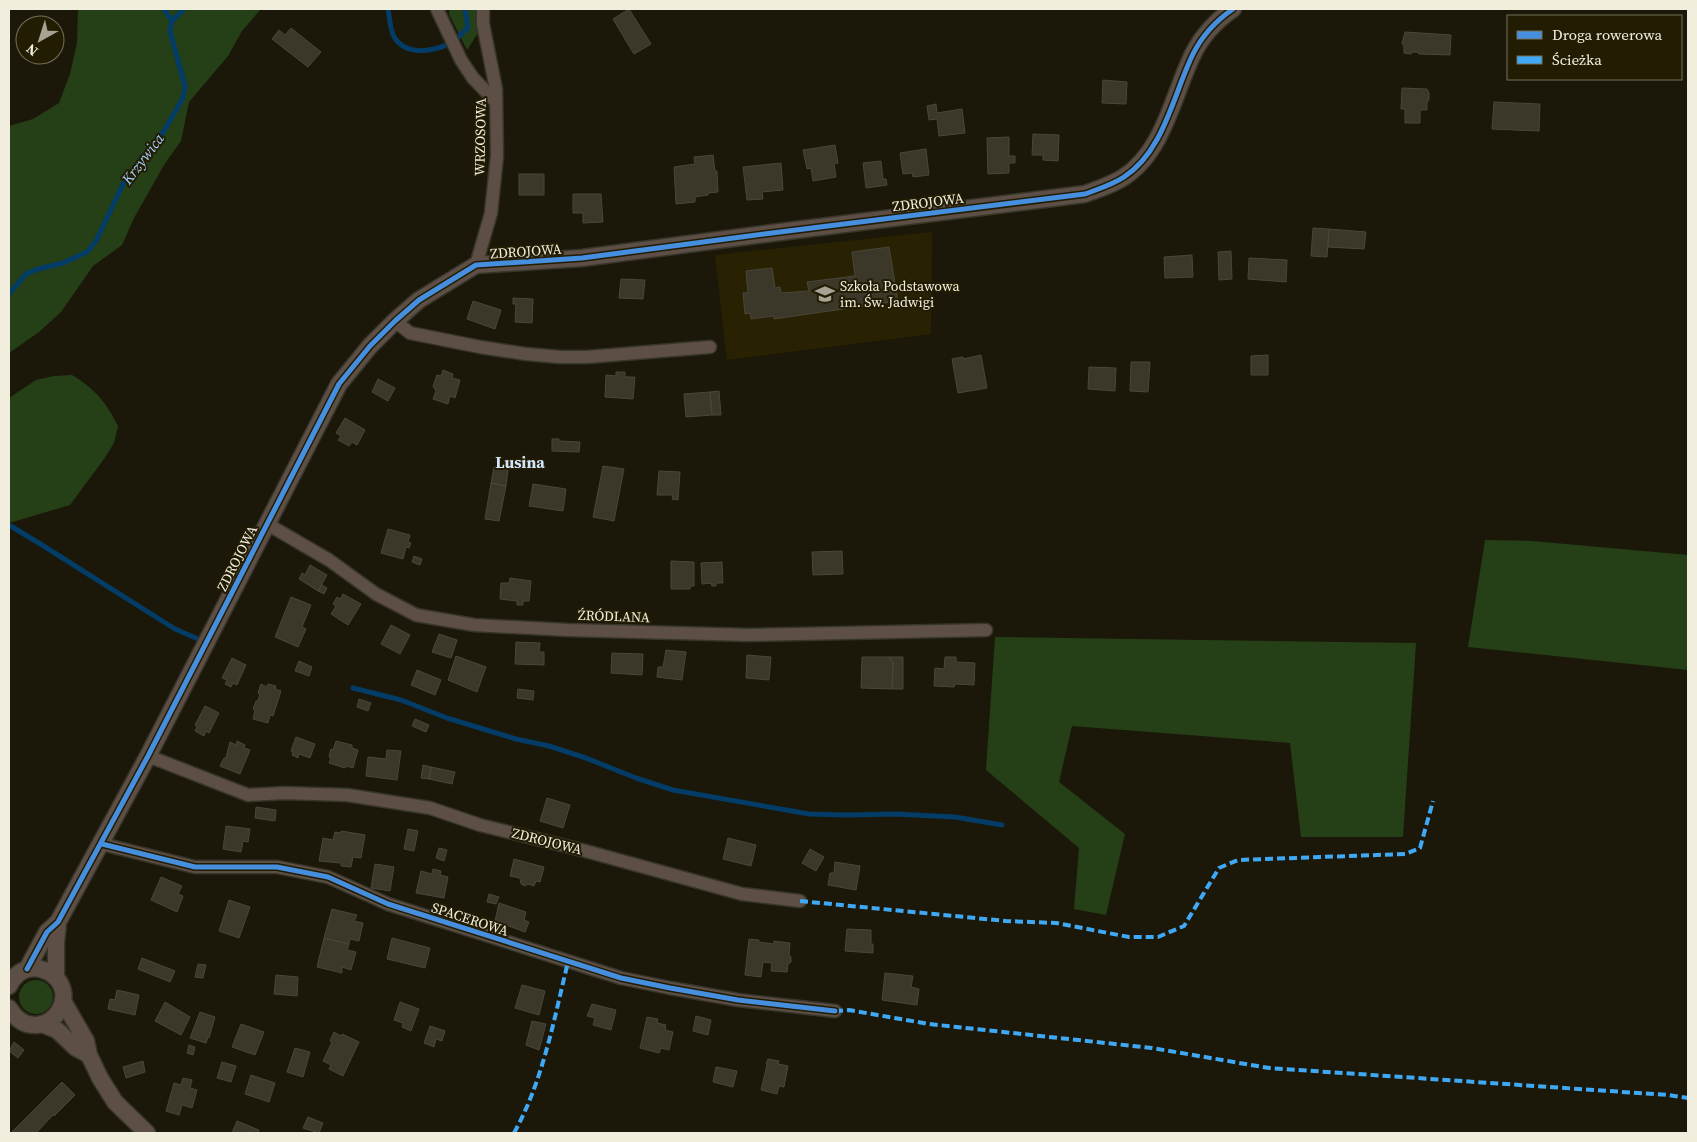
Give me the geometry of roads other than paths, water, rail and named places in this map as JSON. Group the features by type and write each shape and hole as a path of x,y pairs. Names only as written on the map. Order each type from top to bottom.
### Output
{"street":[{"name":"WRZOSOWA","path":"476,266 491,213 497,156 496,89 483,9"},
{"name":"ZDROJOWA","path":"9,986 14,977 27,969 47,932 58,922 102,844 339,384 370,346 419,300 476,266 582,258 772,232 1085,194 1124,177 1141,162 1163,126 1194,53 1209,31 1222,17 1233,9"},
{"path":"439,11 461,60 473,78 496,102"},
{"path":"395,321 410,333 480,347 560,358 710,347"},
{"name":"ŹRÓDLANA","path":"267,524 329,560 376,594 416,615 474,625 568,630 748,634 986,630"},
{"name":"ZDROJOWA","path":"148,756 248,795 283,793 347,795 430,808 480,825 582,850 742,894 800,902"},
{"name":"SPACEROWA","path":"102,844 194,867 277,867 328,877 388,904 622,978 738,1000 836,1011"},
{"name":"ZDROJOWA","path":"58,922 56,978 61,984 63,1001 86,1041 89,1055 100,1078 115,1102 148,1133"},
{"path":"27,969 42,969 50,972 56,978"},
{"path":"12,1016 26,1024 42,1024 56,1016 61,1009 63,1001"},
{"path":"42,1024 57,1030 76,1048 89,1055"}],"waterway":[{"path":"164,9 172,21"},
{"name":"Krzywica","path":"9,294 26,274 63,263 87,252 96,241 126,178 164,131 183,98 185,86 170,31 172,21 184,9"},
{"name":"Krzywica","path":"388,9 395,39 404,47 419,51 435,49 458,38 468,28 465,9"},
{"path":"9,525 175,629 198,639"},
{"path":"353,688 401,700 447,718 516,739 549,746 673,790 809,814 895,814 955,817 1002,825"}],"place":[{"name":"Szkoła Podstawowa im. Św. Jadwigi","path":"825,294"}],"district":[{"name":"Lusina","path":"520,462"}]}
